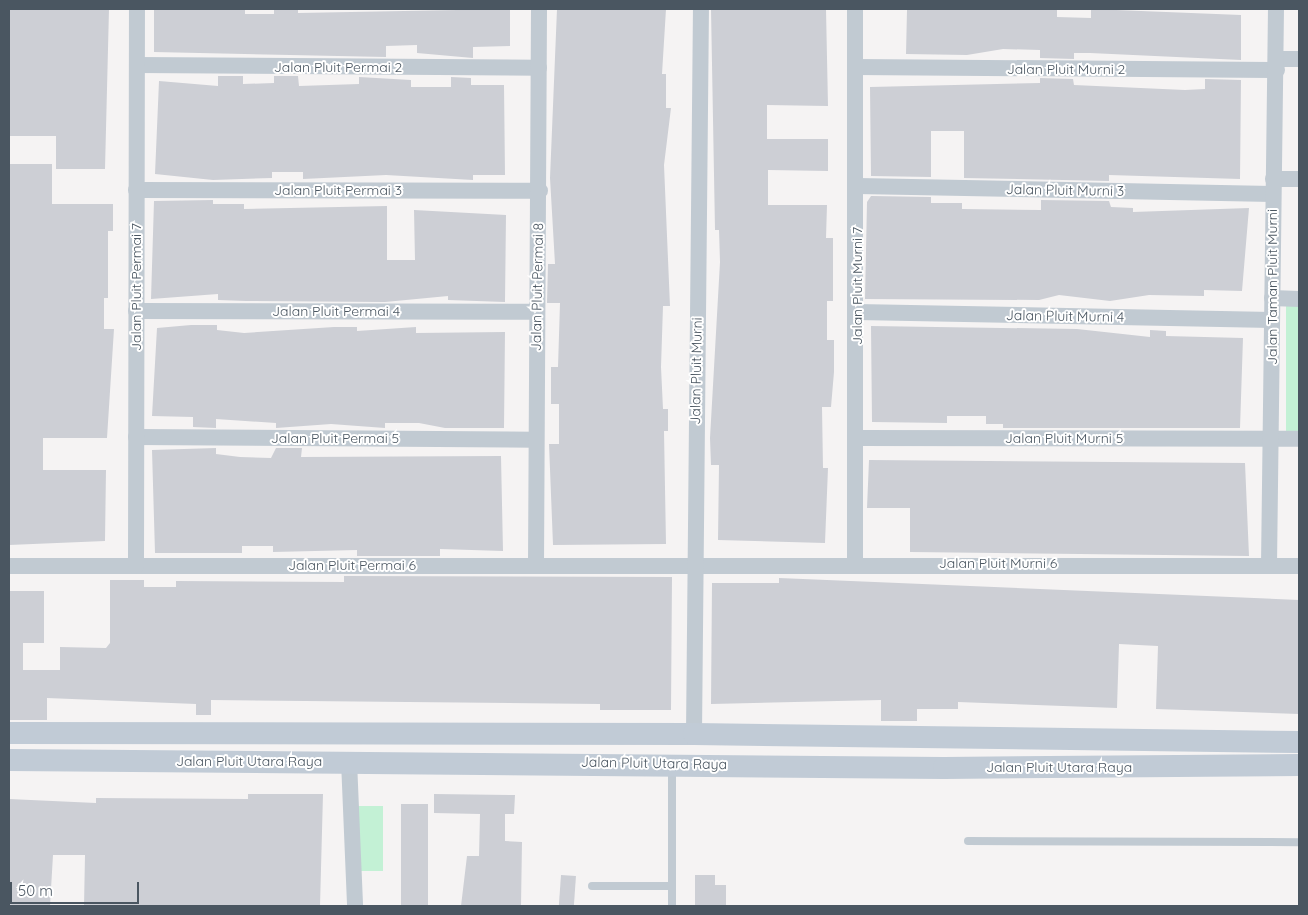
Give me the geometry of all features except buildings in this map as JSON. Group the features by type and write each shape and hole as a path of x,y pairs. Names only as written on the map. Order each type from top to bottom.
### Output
{"street":[{"name":"Jalan Pluit Permai 7","path":"136,566 137,9"},
{"name":"Jalan Pluit Permai 8","path":"536,565 534,440 540,191 539,9"},
{"name":"Jalan Pluit Murni","path":"687,734 696,563 701,9"},
{"name":"Jalan Pluit Murni 7","path":"854,563 858,186 855,9"},
{"name":"Jalan Taman Pluit Murni","path":"1269,565 1272,438 1273,187 1277,65 1276,9"},
{"name":"Jalan Pluit Murni 2","path":"855,67 1277,65 1299,59"},
{"name":"Jalan Pluit Permai 2","path":"137,65 539,68"},
{"name":"Jalan Pluit Murni 3","path":"858,186 1273,187 1299,179"},
{"name":"Jalan Pluit Permai 3","path":"136,190 540,191"},
{"path":"1272,298 1299,299"},
{"name":"Jalan Pluit Permai 4","path":"136,311 536,312"},
{"name":"Jalan Pluit Murni 4","path":"857,312 1272,320"},
{"name":"Jalan Pluit Permai 5","path":"136,436 534,440"},
{"name":"Jalan Pluit Murni 5","path":"856,438 1299,439"},
{"name":"Jalan Pluit Murni 6","path":"696,563 1299,566"},
{"name":"Jalan Pluit Permai 6","path":"9,566 696,563"},
{"name":"Jalan Pluit Utara Raya","path":"9,733 687,734 946,739 1299,742"},
{"path":"676,763 687,734"},
{"path":"944,768 946,739"},
{"name":"Jalan Pluit Utara Raya","path":"9,760 676,763 944,768 1299,765"},
{"path":"349,761 355,906"}],"lane":[{"path":"672,906 676,763"},
{"path":"968,841 1299,842"},
{"path":"592,886 672,886"}],"green space":[{"path":"1286,300 1299,300 1299,431 1286,431"},
{"path":"354,806 383,806 383,871 354,871"}]}
